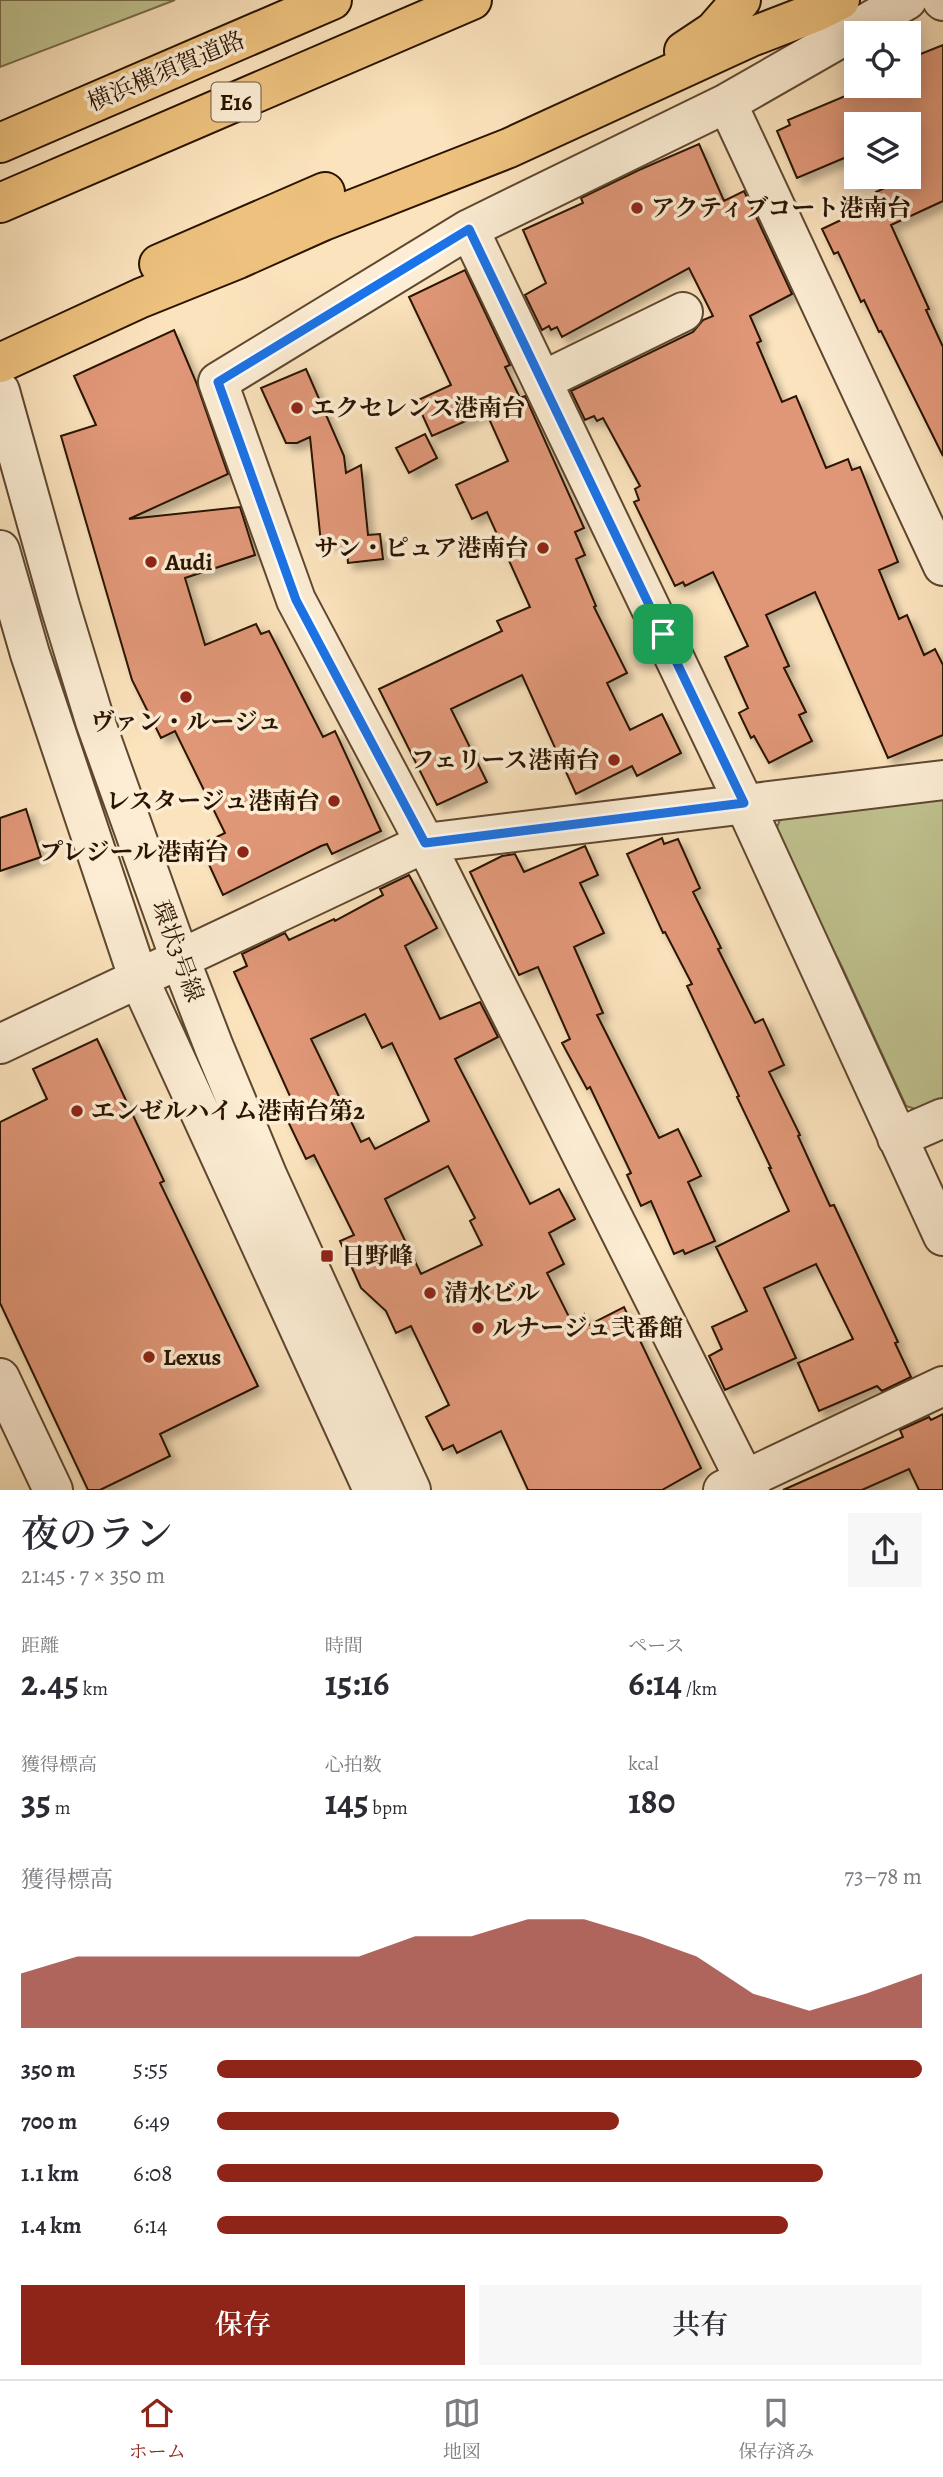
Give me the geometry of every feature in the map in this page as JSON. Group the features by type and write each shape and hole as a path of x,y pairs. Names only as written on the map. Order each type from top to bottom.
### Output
{"highway":[{"name":"横浜横須賀道路","path":"0,143 332,0"},
{"name":"E16","path":"0,203 472,0"},
{"path":"0,334 317,194 587,96 682,51 714,31 741,0"},
{"path":"0,363 141,298 239,259 323,221 509,148 751,37 816,12 839,0"}],"street":[{"path":"907,0 726,103 469,229 218,382 296,600 425,843 740,1487 943,1386"},
{"path":"726,103 943,566"},
{"path":"469,229 744,803 943,1236"},
{"path":"542,381 683,312"},
{"name":"環状3号線","path":"0,391 95,721 180,959 268,1177 411,1490"},
{"name":"環状3号線","path":"0,550 30,654 138,977 373,1490"},
{"path":"0,1044 425,843 943,780"},
{"path":"897,1139 943,1118"},
{"path":"0,1378 53,1490"}],"green space":[{"path":"0,0 175,0 0,67"},
{"path":"943,797 943,1102 924,1112 906,1106 843,969 775,833 781,817"}],"building":[{"path":"943,45 943,201 891,225 943,347 943,456 881,331 879,332 864,300 861,302 838,252 834,254 822,229 881,201 876,192 882,189 921,189 921,112 844,112 844,158 797,178 777,131 790,125 788,120 844,96 921,98 921,54"},
{"path":"699,144 724,201 744,191 792,294 750,316 761,341 757,343 782,402 796,396 826,468 848,459 852,470 860,467 898,562 879,570 899,619 907,615 924,655 935,649 943,665 943,735 888,758 815,592 766,615 789,666 784,668 806,712 799,715 812,741 769,763 754,736 751,738 739,713 748,708 725,657 748,646 713,572 685,586 683,582 675,586 634,502 639,500 635,489 640,486 603,418 597,421 594,416 585,420 571,391 693,332 703,320 713,316 689,268 562,337 557,327 551,330 549,326 542,330 525,295 546,283 523,230 583,203 581,198"},
{"path":"465,270 510,365 505,367 520,398 525,396 584,528 575,532 585,555 576,559 596,606 594,607 627,673 607,683 630,730 662,714 681,753 637,776 632,766 576,794 522,675 451,709 487,782 437,805 379,689 502,631 497,621 530,607 487,512 472,519 456,485 508,461 486,412 432,436 416,401 451,385 409,297"},
{"path":"174,330 196,382 228,474 129,519 240,507 255,555 185,578 205,645 256,624 261,634 269,631 323,737 335,731 381,831 332,854 327,844 321,846 223,895 200,845 225,833 175,731 161,738 132,680 61,436 96,425 74,376"},
{"path":"306,369 344,456 346,473 361,465 368,535 380,534 383,559 348,563 346,541 321,543 310,437 297,443 286,443 261,388"},
{"path":"425,434 437,458 409,473 396,448"},
{"path":"26,809 41,857 0,871 0,818"},
{"path":"662,838 664,844 678,839 700,888 693,892 721,948 718,949 755,1023 763,1019 784,1065 769,1072 800,1135 798,1136 830,1206 834,1205 898,1342 895,1343 911,1377 882,1391 877,1386 819,1411 798,1363 853,1339 816,1264 764,1288 796,1358 725,1390 709,1356 722,1349 712,1327 747,1311 716,1247 789,1211 687,986 692,984 665,932 663,933 627,854"},
{"path":"585,846 598,875 580,883 604,933 574,947 603,1013 597,1015 659,1138 678,1129 701,1176 688,1182 715,1241 685,1254 683,1250 674,1254 651,1201 641,1206 627,1175 631,1173 590,1087 587,1089 562,1043 570,1039 538,967 519,975 470,872 502,856 515,854 524,872"},
{"path":"409,875 437,928 405,946 440,1019 480,1002 498,1037 455,1059 530,1204 559,1189 575,1219 549,1233 564,1264 547,1273 571,1321 584,1314 589,1325 624,1307 701,1468 662,1490 528,1490 501,1431 457,1453 453,1445 443,1450 426,1417 449,1405 411,1326 396,1333 386,1311 361,1288 340,1241 354,1235 314,1155 306,1159 283,1111 294,1105 234,972 247,966 242,954 285,933 289,940 334,919 335,921 383,895 380,889","holes":["365,1014 382,1048 392,1043 429,1121 375,1149 369,1138 361,1142 311,1039","448,1166 475,1218 470,1221 482,1245 421,1274 385,1199"]},
{"path":"97,1039 164,1181 160,1183 258,1386 160,1434 170,1456 100,1490 88,1490 0,1303 0,1122 47,1099 33,1069"},
{"path":"943,1414 943,1490 919,1490 909,1469 862,1490 783,1490 903,1437 900,1430"}],"place":[{"name":"アクティブコート港南台","path":"637,208"},
{"name":"エクセレンス港南台","path":"297,408"},
{"name":"サン・ピュア港南台","path":"543,548"},
{"name":"Audi","path":"151,562"},
{"name":"ヴァン・ルージュ","path":"186,697"},
{"name":"フェリース港南台","path":"614,760"},
{"name":"レスタージュ港南台","path":"334,801"},
{"name":"プレジール港南台","path":"243,852"},
{"name":"エンゼルハイム港南台第2","path":"77,1111"},
{"name":"日野峰","path":"327,1256"},
{"name":"清水ビル","path":"430,1293"},
{"name":"ルナージュ弐番館","path":"478,1328"},
{"name":"Lexus","path":"149,1357"}],"route":[{"path":"469,229 663,634 744,803 425,843 296,600 218,382 469,229"}]}
